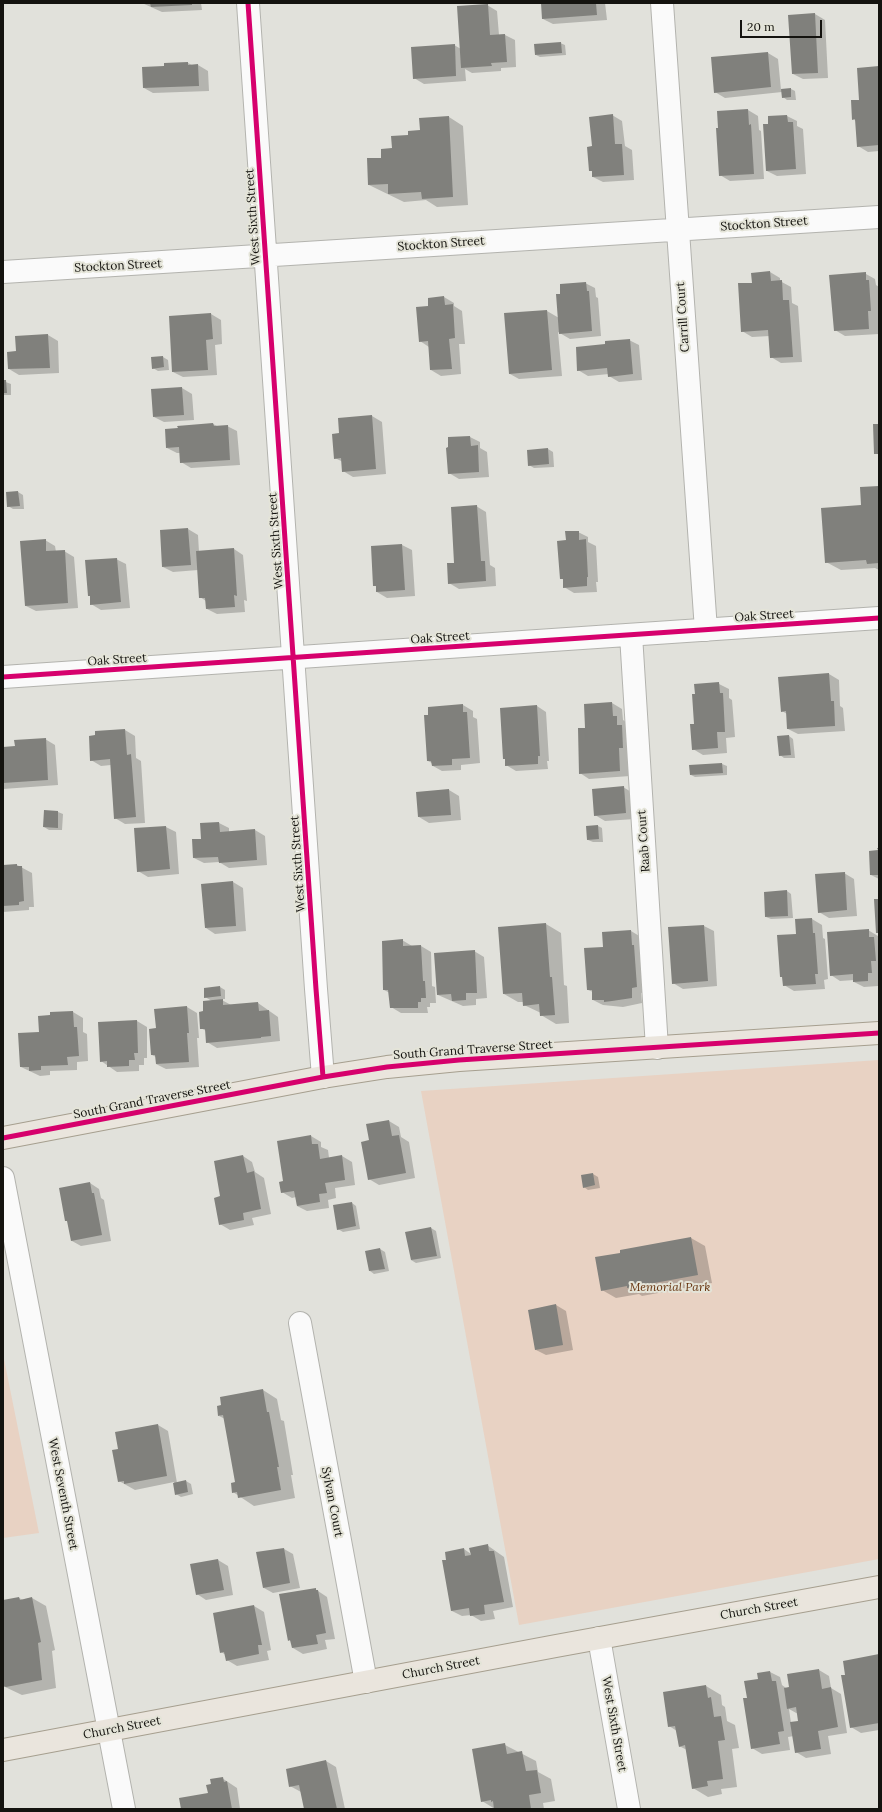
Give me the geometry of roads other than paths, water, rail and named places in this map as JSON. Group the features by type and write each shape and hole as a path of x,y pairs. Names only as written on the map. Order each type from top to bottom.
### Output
{"main road":[{"name":"South Grand Traverse Street","path":"3,1138 323,1077 387,1067 438,1062 879,1033"},
{"name":"Church Street","path":"3,1750 598,1638 879,1587"}],"street":[{"name":"West Sixth Street","path":"248,3 323,1077"},
{"name":"Carrill Court","path":"662,3 706,630"},
{"name":"Stockton Street","path":"3,272 879,217"},
{"name":"Oak Street","path":"3,677 879,618"},
{"name":"Raab Court","path":"631,635 657,1048"},
{"name":"West Seventh Street","path":"3,1178 124,1809"},
{"name":"Sylvan Court","path":"300,1323 366,1682"},
{"name":"West Sixth Street","path":"598,1638 630,1809"}],"park label":[{"name":"Memorial Park","path":"670,1288"}]}
